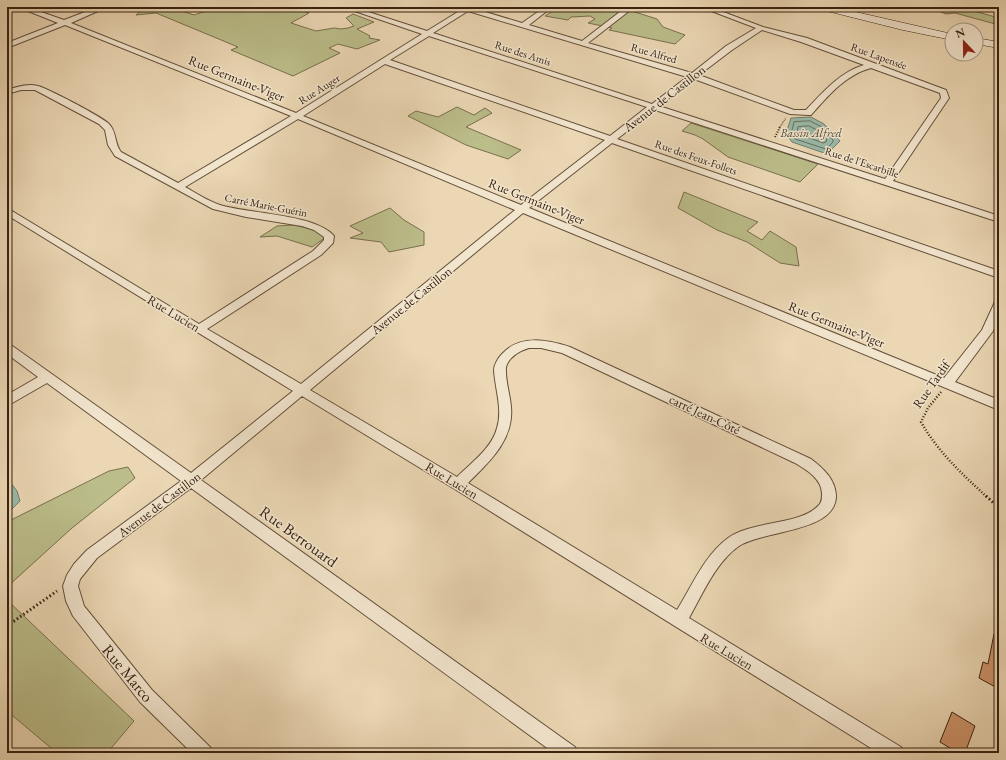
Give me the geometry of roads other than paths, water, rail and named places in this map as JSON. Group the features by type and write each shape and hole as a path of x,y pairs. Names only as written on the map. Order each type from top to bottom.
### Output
{"street":[{"name":"Rue Germaine-Viger","path":"21,7 65,23 297,116 999,405"},
{"path":"7,46 104,7"},
{"name":"Rue des Amis","path":"346,7 694,120"},
{"path":"523,26 549,7"},
{"path":"582,44 626,11 615,7"},
{"name":"Rue Lapensée","path":"704,7 762,28 804,40 943,92 945,98 886,183"},
{"path":"822,7 903,28 944,36"},
{"name":"Rue Auger","path":"178,187 297,116 428,34 466,8"},
{"name":"Rue Alfred","path":"466,8 693,76 793,112 808,113 844,77 863,67 872,65"},
{"name":"Avenue de Castillon","path":"70,582 78,568 92,554 191,481 522,208 729,48 762,28"},
{"path":"984,43 999,46"},
{"name":"Rue des Feux-Follets","path":"385,61 999,275"},
{"name":"Carré Marie-Guérin","path":"7,92 21,88 36,88 102,122 109,127 112,132 112,148 118,154 216,207 246,214 304,223 317,228 329,236 329,241 316,253 199,329"},
{"name":"Rue de l'Escarbille","path":"694,120 999,219"},
{"name":"Rue Lucien","path":"7,211 199,329 302,389 458,484 895,753"},
{"name":"Rue Tardif","path":"947,383 987,331 999,304"},
{"name":"carré Jean-Côté","path":"458,484 495,445 503,433 505,422 500,367 504,358 514,350 536,343 549,344 566,350 806,462 818,472 827,482 830,494 826,506 817,515 802,522 756,532 729,545 717,558 679,621"},
{"name":"Rue Berrouard","path":"7,348 569,753"},
{"path":"7,402 47,377"},
{"name":"Rue Marco","path":"70,582 72,599 82,618 146,696 204,753"}],"water":[{"name":"Bassin Alfred","path":"811,117 824,124 840,141 827,154 792,142 786,134 791,118"},
{"path":"7,478 17,491 20,501 7,514"}]}
